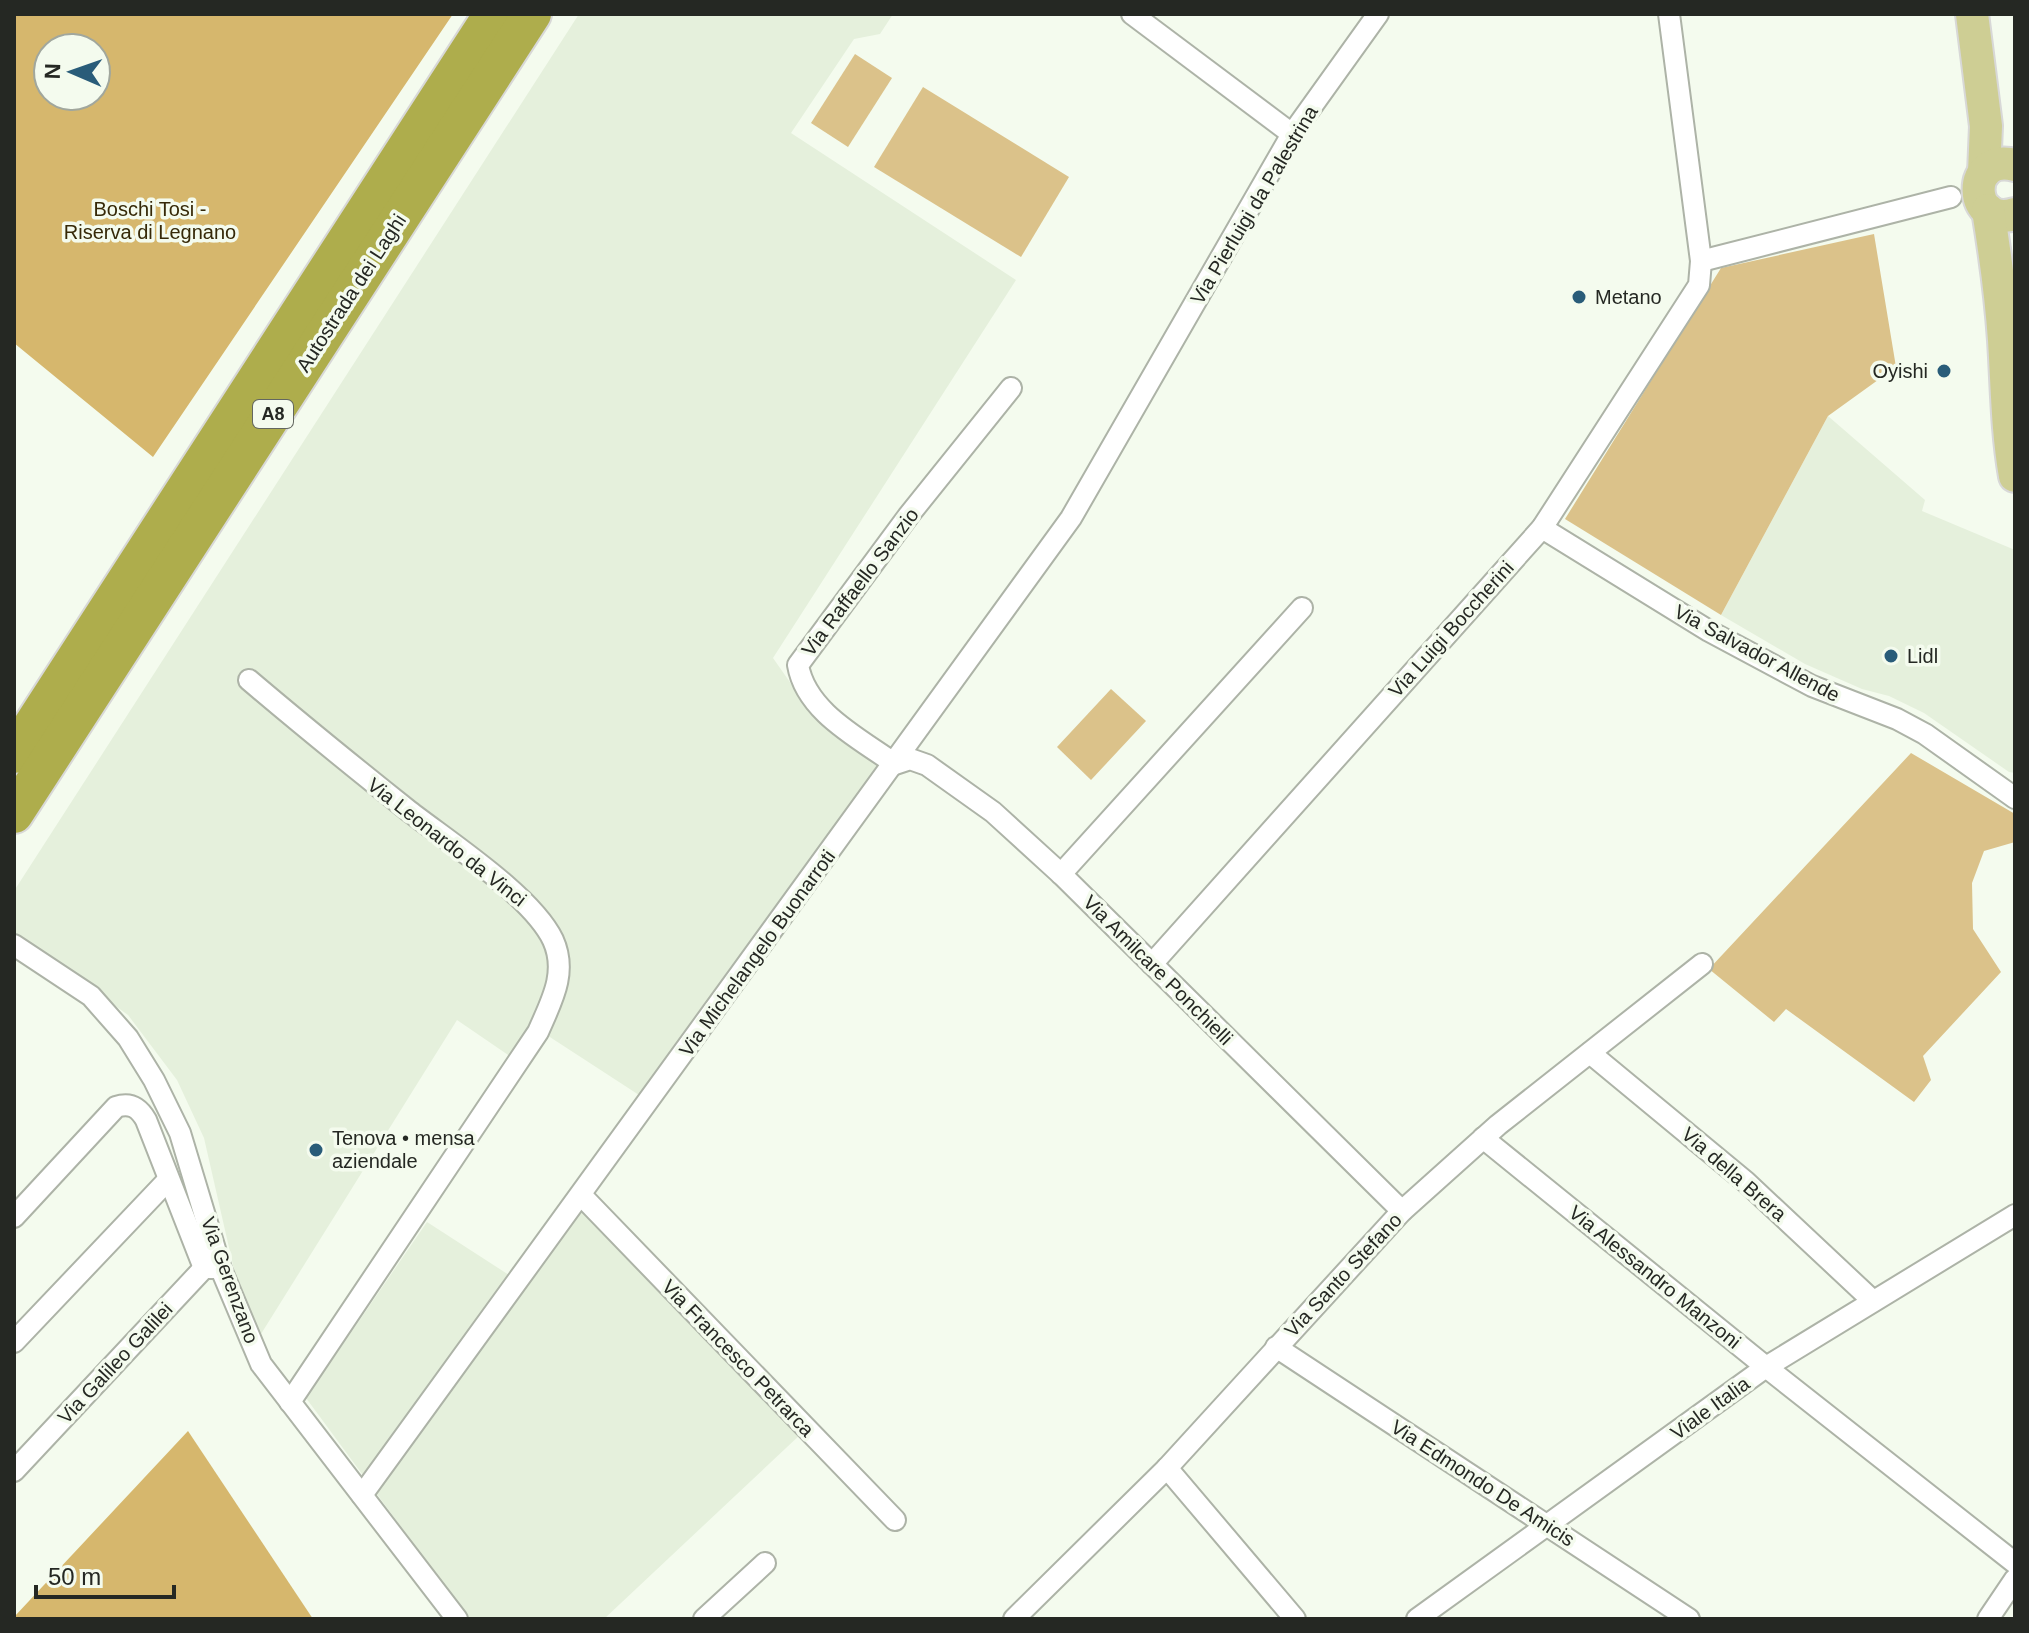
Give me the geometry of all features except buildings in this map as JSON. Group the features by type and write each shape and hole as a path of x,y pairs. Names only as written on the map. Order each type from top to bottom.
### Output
{"highway":[{"name":"Autostrada dei Laghi","path":"14,754 493,14"},
{"name":"Autostrada dei Laghi","path":"14,814 532,14"}],"main road":[{"path":"1972,14 1986,126 2009,248 2015,302"},
{"path":"1998,192 1997,270 2004,343 2006,417 2015,476"}],"street":[{"path":"1132,14 1292,134"},
{"name":"Via Pierluigi da Palestrina","path":"1138,402 1292,134 1378,14"},
{"path":"1669,14 1701,261 1951,197 1998,192"},
{"name":"Via Luigi Boccherini","path":"1152,964 1542,528 1686,307 1699,285 1701,261"},
{"name":"Via Raffaello Sanzio","path":"895,764 822,711 800,678 798,665 909,515 1011,388"},
{"name":"Via Michelangelo Buonarroti","path":"362,1495 1071,518 1138,402"},
{"name":"Via Salvador Allende","path":"1542,528 1722,638 1812,686 1897,719 1925,734 2015,798"},
{"path":"1061,874 1302,608"},
{"name":"Via Leonardo da Vinci","path":"249,680 325,745 528,905 554,942 559,962 559,984 538,1032 290,1402"},
{"name":"Via Amilcare Ponchielli","path":"895,764 910,759 927,765 993,812 1061,874 1402,1211"},
{"name":"Via Gerenzano","path":"14,945 91,996 128,1038 154,1080 180,1133 213,1268 261,1364 457,1619"},
{"name":"Via Santo Stefano","path":"1014,1619 1167,1468 1402,1211 1483,1138 1702,964"},
{"name":"Via della Brera","path":"1590,1053 1746,1182 1873,1301"},
{"path":"14,1217 103,1120 116,1107 125,1104 141,1111 146,1120 168,1180 213,1268"},
{"name":"Via Alessandro Manzoni","path":"1483,1138 2015,1563"},
{"path":"14,1342 168,1180"},
{"name":"Via Francesco Petrarca","path":"581,1195 895,1520"},
{"name":"Viale Italia","path":"1417,1619 1766,1367 2015,1215"},
{"name":"Via Galileo Galilei","path":"14,1471 213,1268"},
{"name":"Via Edmondo De Amicis","path":"1276,1347 1689,1619"},
{"path":"1167,1468 1295,1619"},
{"path":"704,1619 765,1563"},
{"path":"1988,1619 2015,1579"}],"shaded area":[{"path":"579,14 893,14 880,34 854,39 791,133 1016,280 773,658 815,718 885,766 639,1095 536,1028 514,1059 457,1020 261,1334 238,1287 204,1138 177,1080 128,1015 14,933 14,891"},
{"path":"855,54 892,78 848,147 811,123"},
{"path":"923,87 1069,177 1021,257 874,167"},
{"path":"1874,234 1896,367 1828,416 1721,615 1565,519 1721,268"},
{"path":"1828,416 1925,500 1922,511 2015,550 2015,773 2009,772 1924,713 1805,664 1721,615"},
{"path":"1111,689 1146,721 1091,780 1057,747"},
{"path":"1911,753 2015,814 2015,842 1984,851 1972,883 1973,929 2001,972 1923,1056 1931,1080 1914,1102 1786,1009 1774,1022 1709,969"},
{"path":"568,1194 802,1433 604,1619 469,1619 306,1398 427,1222 509,1275"}],"green space":[{"name":"Boschi Tosi - Riserva di Legnano","path":"14,14 453,14 153,457 14,343"},
{"path":"188,1431 313,1619 14,1619 14,1617"}],"place":[{"name":"Metano","path":"1579,297"},
{"name":"Oyishi","path":"1944,371"},
{"name":"Lidl","path":"1891,656"},
{"name":"Tenova • mensa aziendale","path":"316,1150"}]}
